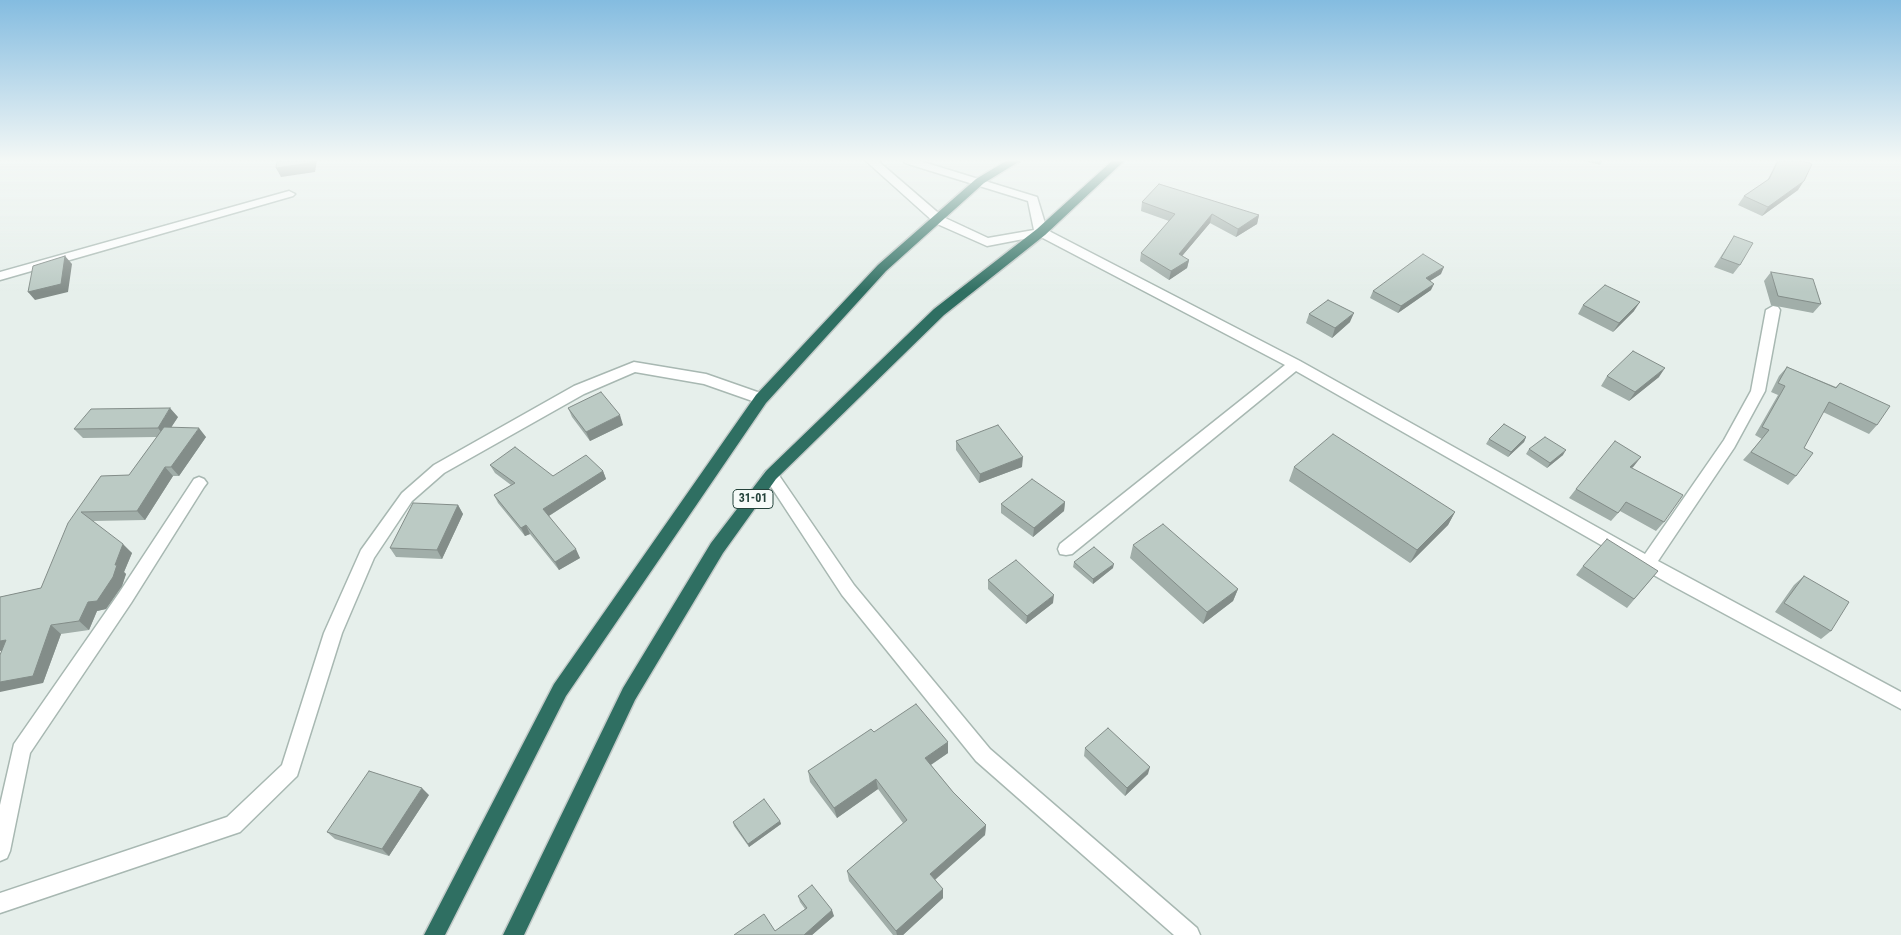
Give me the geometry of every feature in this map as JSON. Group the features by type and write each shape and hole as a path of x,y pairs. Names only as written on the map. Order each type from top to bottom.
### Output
{"highway":[{"path":"434,935 560,690 761,398 882,268 939,220 953,205"},
{"name":"31-01","path":"513,935 629,694 717,548 770,475 939,312 1041,232 1071,205"}],"street":[{"path":"0,276 252,205"},
{"path":"922,205 939,220 987,242 1041,232 1295,364 1648,563 1901,701"},
{"path":"1034,205 1041,232"},
{"path":"1648,563 1729,444 1758,391 1773,310"},
{"path":"1066,549 1295,364"},
{"path":"0,903 233,826 290,770 333,633 367,555 407,496 440,469 580,390 634,367 706,378 761,398"},
{"path":"770,475 848,590 982,754 1190,935"},
{"path":"0,851 21,750 125,598 199,483"}],"building":[{"path":"1149,205 1226,205 1259,215 1238,229 1212,214 1179,254 1189,260 1171,271 1141,253 1175,214"},
{"path":"1734,236 1753,243 1740,265 1721,258"},
{"path":"1423,254 1444,267 1426,278 1434,284 1401,306 1373,291"},
{"path":"65,256 61,284 28,292 33,266"},
{"path":"1771,272 1813,279 1821,304 1778,296"},
{"path":"1605,285 1640,302 1619,323 1583,305"},
{"path":"1328,300 1354,313 1335,328 1309,314"},
{"path":"1633,351 1665,368 1635,392 1607,376"},
{"path":"1787,367 1836,388 1840,383 1890,406 1877,425 1829,402 1804,448 1813,453 1796,476 1751,452 1769,430 1762,427 1785,386 1778,383"},
{"path":"601,392 620,415 586,432 568,408"},
{"path":"170,408 158,428 74,429 91,409"},
{"path":"1504,424 1526,437 1511,452 1489,439"},
{"path":"998,425 1023,457 980,474 956,441"},
{"path":"164,427 199,428 171,467 165,467 137,511 81,512 123,544 115,565 117,565 113,577 97,601 88,602 79,621 51,625 33,676 0,682 0,655 6,640 0,641 0,597 41,588 68,523 101,476 129,475"},
{"path":"1333,434 1455,512 1417,550 1294,467"},
{"path":"1545,437 1566,450 1550,463 1529,449"},
{"path":"1615,441 1641,457 1630,467 1683,495 1664,522 1626,502 1618,513 1576,489"},
{"path":"515,447 553,476 586,455 603,471 543,509 576,549 555,562 526,525 521,528 494,495 515,483 490,465"},
{"path":"1032,479 1065,502 1034,528 1001,504"},
{"path":"413,503 458,505 437,550 390,548"},
{"path":"1163,524 1238,589 1207,612 1133,545"},
{"path":"1607,539 1658,571 1634,599 1583,566"},
{"path":"1094,547 1114,564 1093,579 1074,562"},
{"path":"1016,560 1054,595 1027,616 988,580"},
{"path":"1804,576 1849,602 1831,631 1784,603"},
{"path":"916,704 948,742 925,758 953,792 986,825 930,874 943,889 896,931 847,871 907,820 876,779 834,808 808,771 871,729 874,732"},
{"path":"1108,728 1150,767 1127,788 1085,748"},
{"path":"369,771 422,788 382,849 327,832"},
{"path":"764,799 780,821 748,844 733,822"},
{"path":"812,885 832,910 804,935 734,935 764,914 775,931 807,908 798,896"}]}
